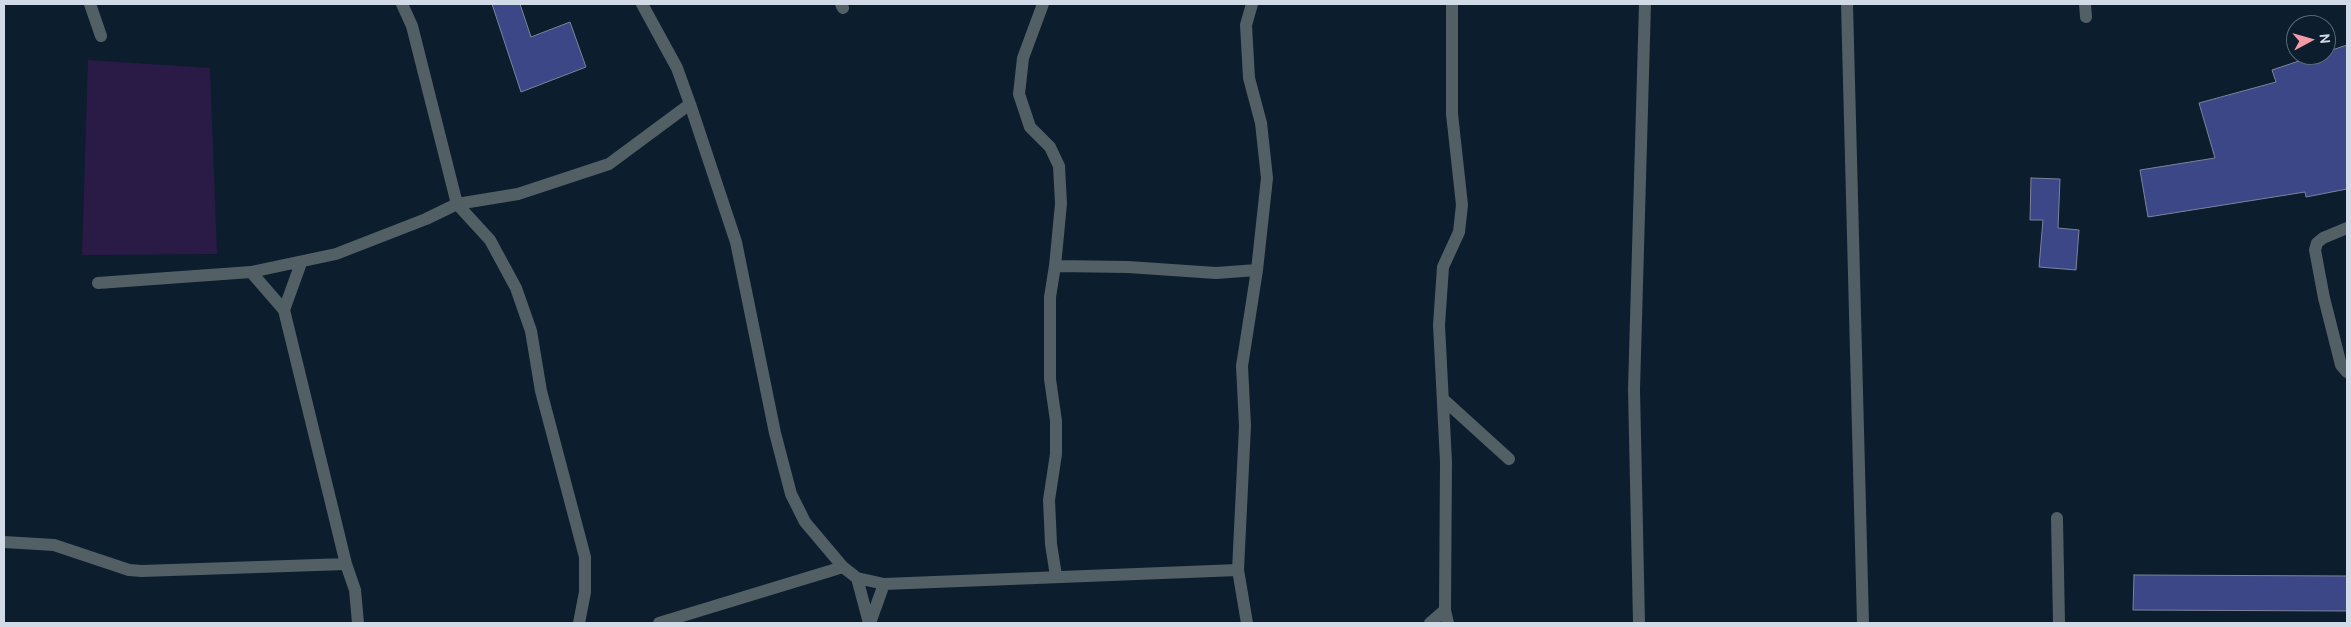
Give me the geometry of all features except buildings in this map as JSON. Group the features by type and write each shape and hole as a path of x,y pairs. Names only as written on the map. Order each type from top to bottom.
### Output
{"street":[{"path":"90,4 101,36"},
{"path":"402,4 412,26 457,204 490,240 516,288 530,330 541,391 585,557 584,592 579,623"},
{"path":"642,4 677,68 736,242 775,433 791,494 806,522 843,567 857,578 884,584 1238,570"},
{"path":"1043,4 1023,58 1019,94 1030,127 1050,147 1059,166 1061,204 1050,297 1050,379 1056,421 1056,454 1049,500 1051,544 1056,576"},
{"path":"1247,623 1238,570 1245,426 1242,366 1257,270 1267,178 1261,123 1249,78 1246,25 1252,4"},
{"path":"1448,623 1445,610 1446,462 1439,325 1443,267 1459,232 1462,205 1452,114 1452,4"},
{"path":"1639,623 1634,389 1645,4"},
{"path":"1847,4 1863,623"},
{"path":"98,283 251,272 301,263 336,254 426,219 457,204 518,194 609,164 690,104"},
{"path":"2347,228 2323,238 2317,243 2315,250 2324,298 2341,365 2347,372"},
{"path":"284,310 301,263"},
{"path":"1055,266 1085,268 1128,267 1216,273 1257,270"},
{"path":"251,272 284,310 346,564 355,590 358,623"},
{"path":"1444,400 1509,459"},
{"path":"2057,518 2059,623"},
{"path":"4,542 54,545 129,570 142,571 346,564"},
{"path":"659,623 843,567"},
{"path":"857,578 870,623"},
{"path":"870,623 884,584"},
{"path":"1430,623 1445,610"}],"shaded area":[{"path":"88,60 210,68 217,254 82,255"}]}
